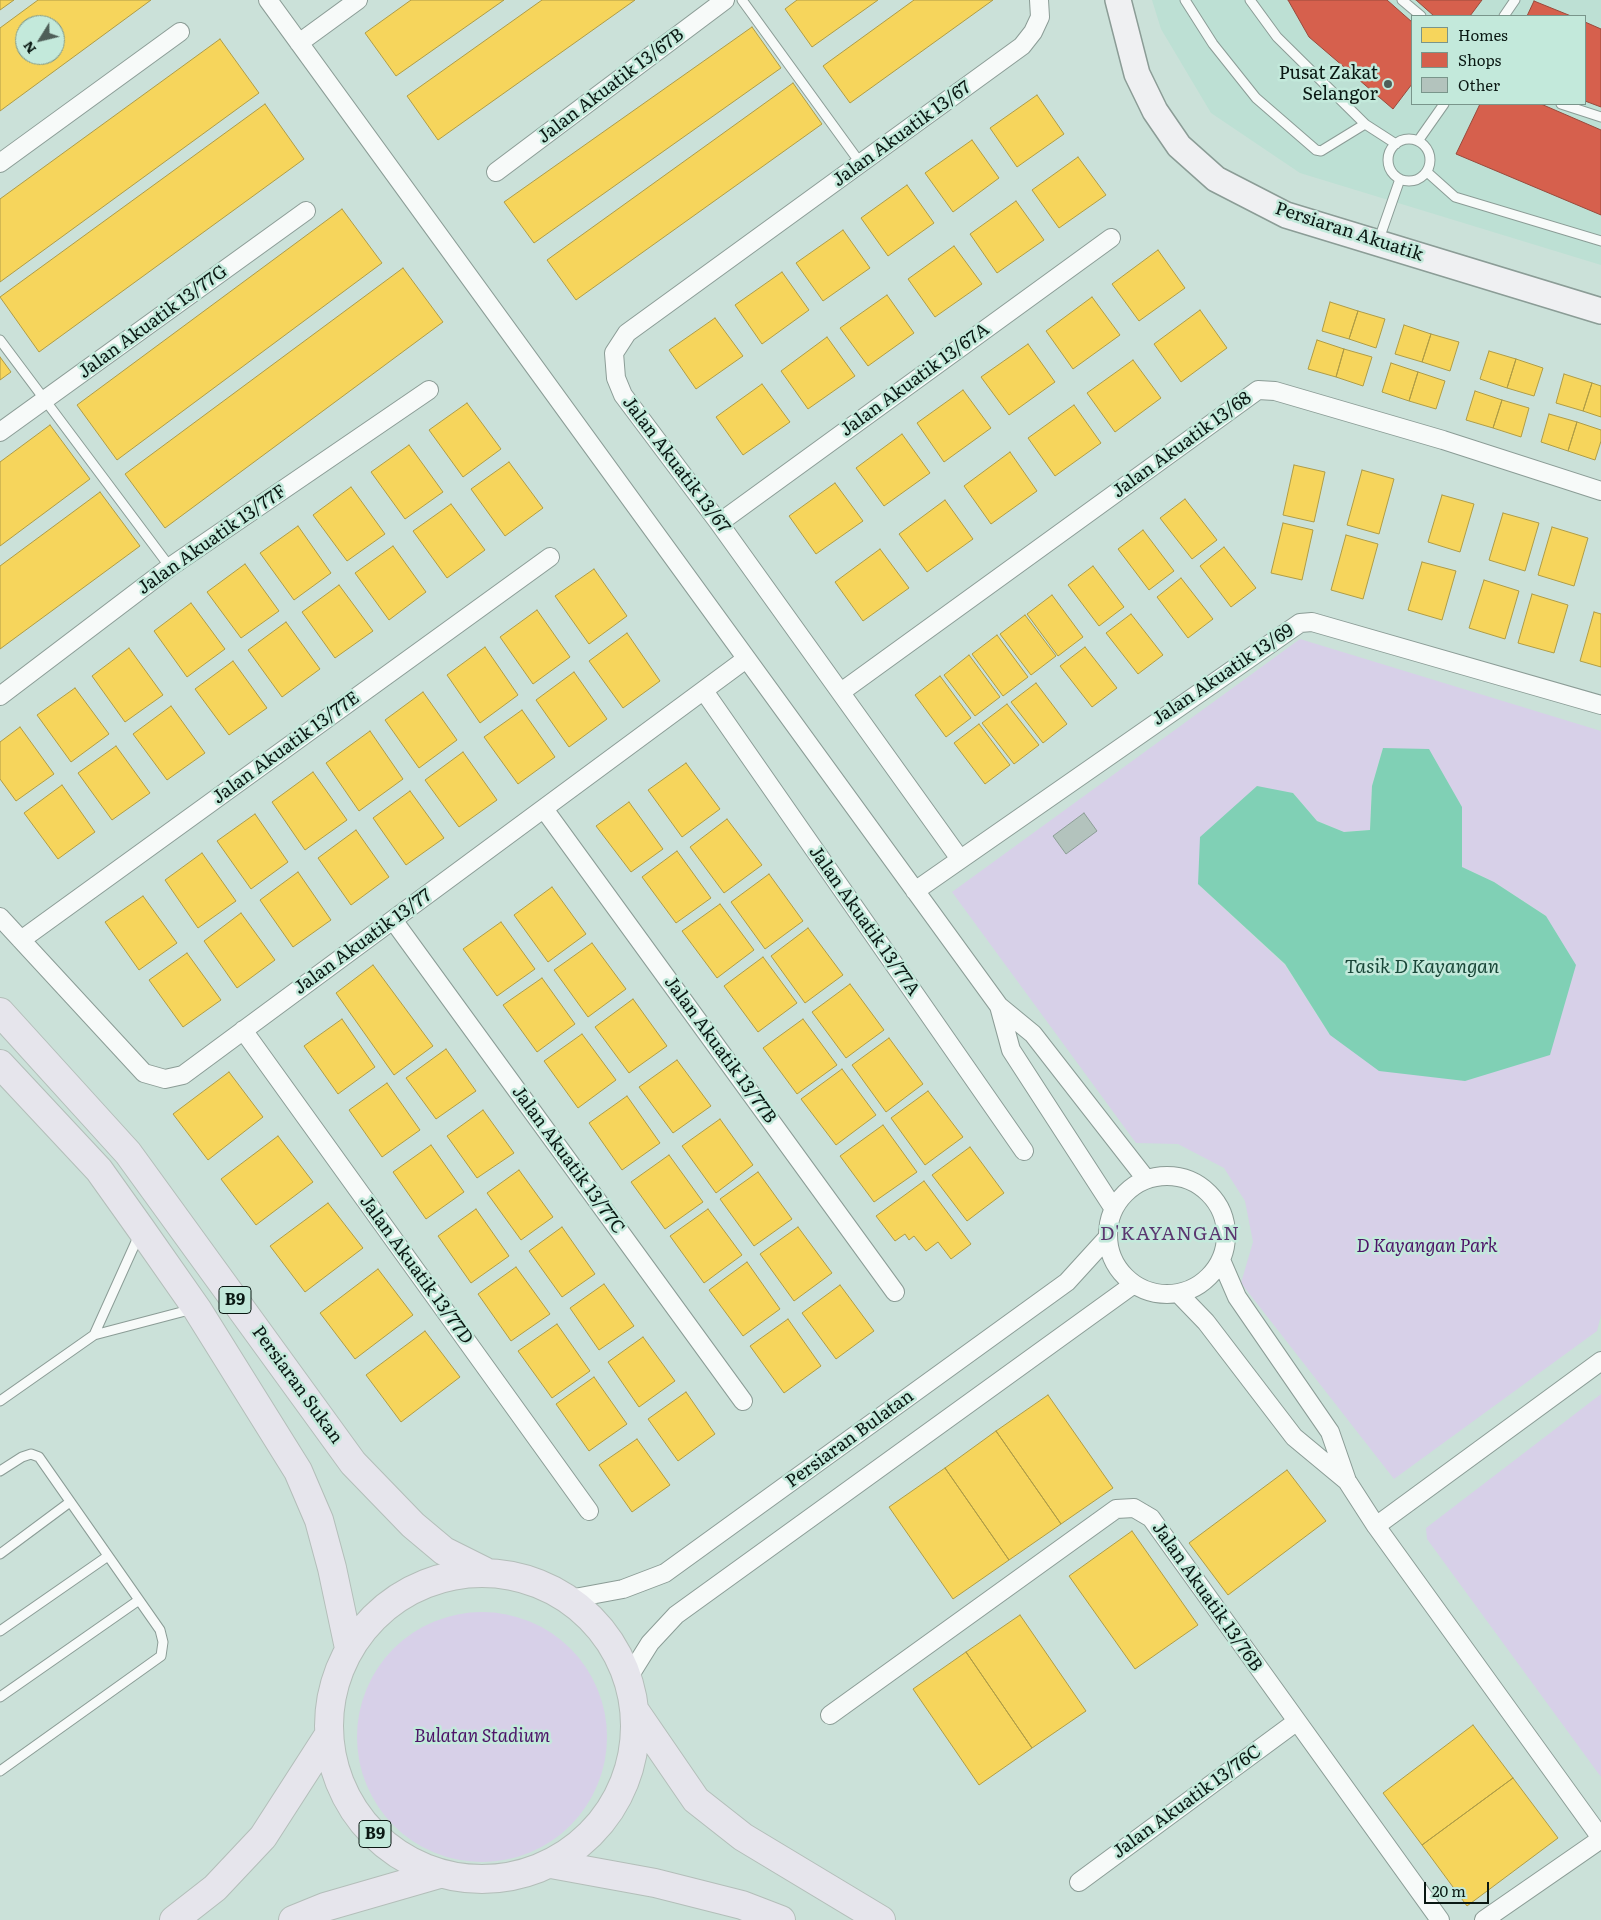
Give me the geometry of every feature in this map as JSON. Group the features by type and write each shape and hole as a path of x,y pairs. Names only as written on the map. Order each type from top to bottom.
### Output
{"main road":[{"name":"Persiaran Sukan","path":"0,1012 128,1153 353,1463 421,1532 444,1550 484,1571"},
{"name":"B9","path":"0,1064 98,1170 142,1229 197,1308 298,1471 319,1520 332,1568 348,1648"},
{"name":"B9","path":"484,1571 528,1579 570,1599 590,1617 608,1638 630,1675 635,1711 633,1758 617,1801 589,1838 551,1864 515,1877 477,1880 439,1874 396,1854 362,1822 339,1782 328,1736 329,1706 334,1683 348,1648 383,1606 430,1580 484,1571"},
{"path":"635,1711 696,1800 743,1837 881,1920"},
{"path":"174,1920 215,1888 263,1837 328,1736"},
{"path":"551,1864 655,1883 742,1906 781,1920"},
{"name":"B9","path":"293,1920 325,1908 439,1874"}],"street":[{"path":"268,0 998,1006 1033,1034 1146,1179"},
{"path":"299,43 358,0"},
{"name":"Jalan Akuatik 13/67B","path":"496,172 725,0"},
{"name":"Jalan Akuatik 13/67","path":"960,858 719,523 623,395 616,378 614,353 627,334 1022,46 1034,32 1040,17 1039,0"},
{"name":"Persiaran Akuatik","path":"1118,0 1138,74 1155,111 1179,146 1216,179 1286,215 1601,311"},
{"path":"0,163 180,32"},
{"name":"Jalan Akuatik 13/77G","path":"0,432 306,211"},
{"name":"Jalan Akuatik 13/67A","path":"719,523 1111,238"},
{"name":"Jalan Akuatik 13/77F","path":"0,696 170,567 429,390"},
{"name":"Jalan Akuatik 13/68","path":"841,692 1258,390 1275,390 1443,440 1601,492"},
{"name":"Jalan Akuatik 13/77E","path":"21,940 550,556"},
{"name":"Jalan Akuatik 13/69","path":"915,891 1300,623 1312,622 1601,705"},
{"name":"Jalan Akuatik 13/77","path":"0,917 144,1073 165,1079 183,1075 746,659"},
{"name":"Jalan Akuatik 13/77A","path":"704,691 1024,1151"},
{"name":"Jalan Akuatik 13/77B","path":"544,808 895,1292"},
{"name":"Jalan Akuatik 13/77C","path":"393,920 743,1401"},
{"path":"998,1006 1011,1050 1114,1209"},
{"name":"Jalan Akuatik 13/77D","path":"243,1030 589,1511"},
{"path":"1166,1175 1186,1178 1204,1188 1217,1202 1225,1221 1226,1241 1221,1260 1211,1276 1196,1287 1178,1293 1163,1294 1148,1291 1134,1284 1116,1264 1108,1238 1114,1209 1122,1196 1133,1186 1146,1179 1166,1175"},
{"name":"Persiaran Bulatan","path":"570,1599 624,1589 665,1573 1068,1282 1108,1238"},
{"path":"1221,1260 1237,1297 1330,1432 1347,1481 1376,1526 1601,1838 1484,1920"},
{"path":"630,1675 650,1643 676,1615 1134,1284"},
{"path":"1178,1293 1206,1322 1294,1437 1347,1481"},
{"path":"1376,1526 1601,1361"},
{"name":"Jalan Akuatik 13/76B","path":"830,1715 1116,1509 1134,1508 1151,1518 1440,1920"},
{"name":"Jalan Akuatik 13/76C","path":"1079,1882 1296,1722"}],"lane":[{"path":"742,0 861,164"},
{"path":"1185,0 1213,44 1256,98 1316,150 1321,151 1365,124"},
{"path":"1250,0 1278,37 1365,124 1396,144"},
{"path":"1402,0 1420,15"},
{"path":"1505,15 1515,0"},
{"path":"1418,141 1443,105"},
{"path":"1565,105 1601,117"},
{"path":"1406,139 1418,141 1428,151 1429,166 1426,172 1415,180 1400,180 1394,176 1388,163 1388,156 1396,144 1406,139"},
{"path":"1426,172 1455,198 1601,241"},
{"path":"1377,242 1400,180"},
{"path":"0,340 170,567"},
{"path":"94,1335 142,1229"},
{"path":"0,1401 94,1335 197,1308"},
{"path":"0,1471 22,1457 31,1454 39,1458 160,1630 163,1642 161,1656 0,1770"},
{"path":"0,1554 70,1502"},
{"path":"0,1631 108,1556"},
{"path":"0,1697 139,1600"}],"shaded area":[{"path":"1152,0 1601,0 1601,265 1300,173 1211,113 1161,29"}],"green space":[{"name":"D Kayangan Park","path":"1300,639 1601,731 1601,1315 1597,1331 1394,1479 1241,1283 1253,1242 1245,1201 1224,1168 1178,1144 1136,1143 952,892","holes":["1383,748 1462,807 1462,867 1494,882 1546,916 1330,1035 1285,965 1198,884 1293,793 1317,821 1344,832 1370,830 1372,786"]},
{"path":"1601,1394 1601,1777 1427,1539 1426,1528"},
{"name":"Bulatan Stadium","path":"470,1612 494,1612 518,1617 541,1626 571,1648 586,1667 598,1689 605,1713 607,1737 605,1761 598,1785 586,1807 571,1826 552,1841 530,1853 494,1862 470,1862 446,1857 423,1848 402,1834 385,1817 371,1796 362,1773 357,1749 357,1725 362,1701 371,1678 385,1657 402,1640 423,1626 446,1617"}],"water":[{"name":"Tasik D Kayangan","path":"1383,748 1429,749 1462,807 1462,867 1494,882 1546,916 1576,965 1550,1055 1465,1081 1379,1071 1330,1035 1285,964 1198,884 1200,837 1257,786 1293,793 1317,821 1344,832 1370,830 1372,786"}],"building: Homes":[{"path":"0,0 14,0 0,10"},
{"path":"38,0 151,0 65,63 65,15 18,15"},
{"path":"411,0 504,0 396,76 365,33"},
{"path":"542,0 635,0 438,140 407,96"},
{"path":"797,0 878,0 812,47 785,9"},
{"path":"914,0 993,0 850,103 823,66"},
{"path":"15,17 15,65 63,65 0,111 0,28"},
{"path":"752,27 781,68 534,243 504,202"},
{"path":"220,39 259,93 0,282 0,199"},
{"path":"793,83 822,124 576,300 547,260"},
{"path":"1037,95 1064,134 1017,167 990,128"},
{"path":"265,104 304,159 39,352 0,297"},
{"path":"972,140 999,178 953,212 925,173"},
{"path":"1078,157 1106,195 1059,228 1032,190"},
{"path":"907,185 934,223 888,256 861,218"},
{"path":"1016,201 1044,240 997,273 970,234"},
{"path":"342,209 382,263 117,460 77,405"},
{"path":"843,230 870,268 823,301 796,263"},
{"path":"954,246 982,284 935,317 908,279"},
{"path":"1158,250 1185,288 1139,321 1112,284"},
{"path":"403,268 443,322 165,528 125,474"},
{"path":"782,272 809,310 762,344 735,305"},
{"path":"887,295 914,333 868,366 840,328"},
{"path":"1092,297 1120,335 1073,369 1046,331"},
{"path":"1330,302 1358,311 1349,339 1322,331"},
{"path":"1200,310 1227,348 1181,382 1154,344"},
{"path":"1358,311 1385,319 1376,348 1349,339"},
{"path":"715,318 743,356 696,389 669,350"},
{"path":"1404,325 1431,334 1422,362 1395,354"},
{"path":"1431,334 1459,342 1450,371 1422,362"},
{"path":"827,337 855,376 808,409 781,371"},
{"path":"1317,340 1344,349 1336,377 1308,369"},
{"path":"1028,344 1055,382 1009,415 981,377"},
{"path":"1344,349 1372,357 1363,386 1336,377"},
{"path":"1489,351 1516,359 1507,388 1480,379"},
{"path":"0,357 11,372 0,380"},
{"path":"1516,359 1543,368 1534,396 1507,388"},
{"path":"1133,360 1161,398 1115,432 1087,393"},
{"path":"1391,363 1418,372 1409,401 1382,392"},
{"path":"1418,372 1445,381 1436,409 1409,401"},
{"path":"1564,374 1592,383 1583,411 1556,403"},
{"path":"1592,383 1601,386 1601,417 1583,411"},
{"path":"762,384 790,422 743,455 716,417"},
{"path":"963,390 991,428 944,462 917,423"},
{"path":"1475,391 1502,400 1493,428 1466,420"},
{"path":"1502,400 1529,408 1521,437 1493,428"},
{"path":"467,403 501,449 463,477 429,430"},
{"path":"1074,405 1101,443 1055,476 1028,438"},
{"path":"1549,414 1577,422 1568,451 1541,442"},
{"path":"1577,422 1601,430 1601,441 1595,460 1568,451"},
{"path":"50,425 90,479 0,546 0,462"},
{"path":"902,434 930,473 884,506 856,468"},
{"path":"409,445 443,492 405,519 371,472"},
{"path":"1010,452 1037,491 991,524 964,486"},
{"path":"509,462 543,508 505,536 471,489"},
{"path":"1294,465 1325,472 1314,522 1283,515"},
{"path":"1362,470 1394,479 1379,534 1347,525"},
{"path":"835,483 863,521 816,554 789,516"},
{"path":"351,487 385,534 347,561 313,515"},
{"path":"100,492 140,546 0,649 0,566"},
{"path":"1442,495 1474,504 1460,552 1428,542"},
{"path":"1185,499 1217,540 1192,559 1160,518"},
{"path":"945,500 973,539 927,572 899,534"},
{"path":"451,504 485,550 447,578 413,531"},
{"path":"1503,513 1539,523 1525,571 1489,560"},
{"path":"1283,523 1313,530 1302,580 1271,573"},
{"path":"298,526 331,573 294,600 260,553"},
{"path":"1552,527 1588,538 1574,586 1538,575"},
{"path":"1143,530 1174,571 1149,590 1118,549"},
{"path":"1346,535 1378,544 1363,599 1331,590"},
{"path":"393,546 426,592 389,620 355,573"},
{"path":"1224,547 1256,588 1231,607 1200,566"},
{"path":"880,549 909,588 863,621 835,582"},
{"path":"1422,562 1456,571 1442,620 1408,610"},
{"path":"245,564 279,611 241,638 207,592"},
{"path":"1093,566 1124,607 1099,626 1068,585"},
{"path":"594,569 627,616 589,644 555,596"},
{"path":"1181,578 1213,619 1188,638 1157,597"},
{"path":"1484,580 1519,591 1505,639 1469,628"},
{"path":"339,585 373,631 335,658 302,612"},
{"path":"1532,594 1568,605 1554,653 1518,643"},
{"path":"1052,595 1083,637 1058,656 1027,614"},
{"path":"191,603 225,649 187,677 154,631"},
{"path":"537,610 570,657 533,684 500,637"},
{"path":"1594,612 1601,614 1601,667 1580,661"},
{"path":"1131,614 1163,655 1138,674 1106,633"},
{"path":"1025,615 1056,656 1031,675 1000,634"},
{"path":"286,622 320,669 282,697 248,650"},
{"path":"627,633 660,681 623,708 589,661"},
{"path":"997,635 1028,677 1003,696 972,654"},
{"path":"485,647 518,695 480,723 447,675"},
{"path":"1085,647 1117,688 1092,707 1060,666"},
{"path":"129,648 163,695 125,722 92,676"},
{"path":"969,655 1000,697 975,716 944,675"},
{"path":"233,661 267,708 229,735 195,689"},
{"path":"574,672 607,719 569,747 536,700"},
{"path":"940,676 971,718 946,737 915,695"},
{"path":"1036,683 1067,724 1043,743 1011,702"},
{"path":"75,688 109,734 71,762 37,715"},
{"path":"423,692 457,740 419,768 385,720"},
{"path":"1007,704 1039,745 1014,764 982,723"},
{"path":"171,706 205,753 167,780 133,734"},
{"path":"522,710 555,757 518,784 484,737"},
{"path":"979,724 1010,765 985,784 954,743"},
{"path":"20,727 54,774 16,801 0,779 0,742"},
{"path":"370,731 403,779 359,811 326,763"},
{"path":"116,746 150,793 112,820 78,773"},
{"path":"463,752 497,800 459,827 425,780"},
{"path":"686,763 720,809 682,837 648,790"},
{"path":"313,772 347,820 305,850 272,802"},
{"path":"62,785 95,832 58,859 24,813"},
{"path":"410,791 444,838 406,865 373,818"},
{"path":"629,802 663,849 631,872 596,826"},
{"path":"255,814 288,862 251,889 217,841"},
{"path":"727,819 762,865 724,893 690,847"},
{"path":"356,830 389,877 351,905 318,858"},
{"path":"677,851 711,898 676,923 642,877"},
{"path":"202,853 236,901 198,928 165,880"},
{"path":"298,872 331,920 293,947 260,900"},
{"path":"769,874 803,921 765,949 731,902"},
{"path":"552,887 586,934 548,962 514,915"},
{"path":"143,896 177,943 139,970 105,922"},
{"path":"720,904 754,950 717,978 682,931"},
{"path":"241,913 275,960 237,988 204,941"},
{"path":"501,922 535,969 497,996 463,949"},
{"path":"808,928 843,975 805,1003 771,956"},
{"path":"592,943 626,989 588,1017 554,970"},
{"path":"187,953 221,1000 183,1027 149,980"},
{"path":"763,957 797,1003 758,1032 724,986"},
{"path":"373,965 433,1046 394,1075 336,993"},
{"path":"542,978 575,1024 537,1052 503,1005"},
{"path":"850,984 884,1030 846,1058 812,1012"},
{"path":"633,999 667,1046 629,1073 595,1027"},
{"path":"342,1019 375,1067 338,1094 304,1046"},
{"path":"803,1019 837,1065 797,1094 763,1048"},
{"path":"582,1034 616,1080 578,1108 544,1061"},
{"path":"889,1038 923,1084 886,1112 852,1065"},
{"path":"446,1049 476,1091 436,1119 406,1078"},
{"path":"677,1060 711,1106 673,1133 639,1087"},
{"path":"842,1069 876,1115 836,1145 801,1099"},
{"path":"229,1072 263,1117 208,1160 173,1114"},
{"path":"387,1083 420,1130 382,1157 349,1110"},
{"path":"928,1091 963,1137 925,1165 891,1118"},
{"path":"627,1096 660,1143 622,1170 589,1123"},
{"path":"483,1110 514,1153 477,1178 447,1136"},
{"path":"720,1119 753,1165 716,1193 682,1146"},
{"path":"883,1125 917,1172 874,1202 840,1156"},
{"path":"278,1136 313,1182 256,1225 221,1179"},
{"path":"431,1145 464,1192 426,1219 393,1172"},
{"path":"970,1147 1004,1193 967,1221 932,1175"},
{"path":"669,1155 703,1202 665,1229 631,1182"},
{"path":"519,1170 553,1217 521,1240 487,1193"},
{"path":"758,1172 792,1219 754,1246 720,1199"},
{"path":"924,1181 971,1244 951,1259 938,1242 926,1251 914,1236 909,1240 905,1234 895,1241 876,1216"},
{"path":"328,1203 363,1248 305,1292 270,1246"},
{"path":"476,1209 509,1256 471,1283 438,1236"},
{"path":"708,1209 742,1255 704,1283 670,1236"},
{"path":"562,1227 595,1274 562,1297 529,1251"},
{"path":"798,1227 832,1273 794,1301 760,1254"},
{"path":"747,1262 780,1309 743,1336 709,1290"},
{"path":"516,1267 550,1314 511,1341 478,1294"},
{"path":"378,1269 413,1315 355,1359 320,1313"},
{"path":"604,1284 634,1326 599,1350 570,1308"},
{"path":"840,1285 874,1331 836,1359 802,1313"},
{"path":"788,1319 821,1366 784,1393 750,1346"},
{"path":"557,1324 590,1371 552,1398 518,1351"},
{"path":"425,1331 460,1377 401,1422 366,1375"},
{"path":"643,1337 675,1381 639,1407 608,1362"},
{"path":"594,1377 627,1424 589,1451 556,1404"},
{"path":"686,1392 715,1434 678,1461 648,1419"},
{"path":"1048,1395 1113,1488 1061,1524 996,1431"},
{"path":"996,1431 1061,1524 1009,1560 945,1468"},
{"path":"637,1439 670,1485 632,1512 599,1465"},
{"path":"945,1468 1009,1560 953,1599 889,1507"},
{"path":"1287,1470 1326,1521 1228,1595 1189,1543"},
{"path":"1132,1531 1198,1625 1135,1669 1069,1576"},
{"path":"1020,1615 1086,1711 1032,1748 966,1652"},
{"path":"966,1652 1032,1748 979,1785 913,1689"},
{"path":"1473,1725 1513,1778 1422,1845 1383,1793"},
{"path":"1513,1778 1558,1838 1467,1906 1422,1845"}],"building: Shops":[{"path":"1288,0 1387,0 1411,21 1411,85 1393,109 1309,37"},
{"path":"1416,0 1482,0 1471,15 1433,15"},
{"path":"1534,1 1569,15 1527,15"},
{"path":"1586,22 1601,29 1601,107 1586,101"},
{"path":"1480,105 1543,105 1601,130 1601,215 1456,154"}],"building: Other":[{"path":"1084,813 1097,831 1066,854 1053,836"}],"place":[{"name":"Pusat Zakat Selangor","path":"1388,84"}],"district":[{"name":"D'KAYANGAN","path":"1170,1234"}]}
